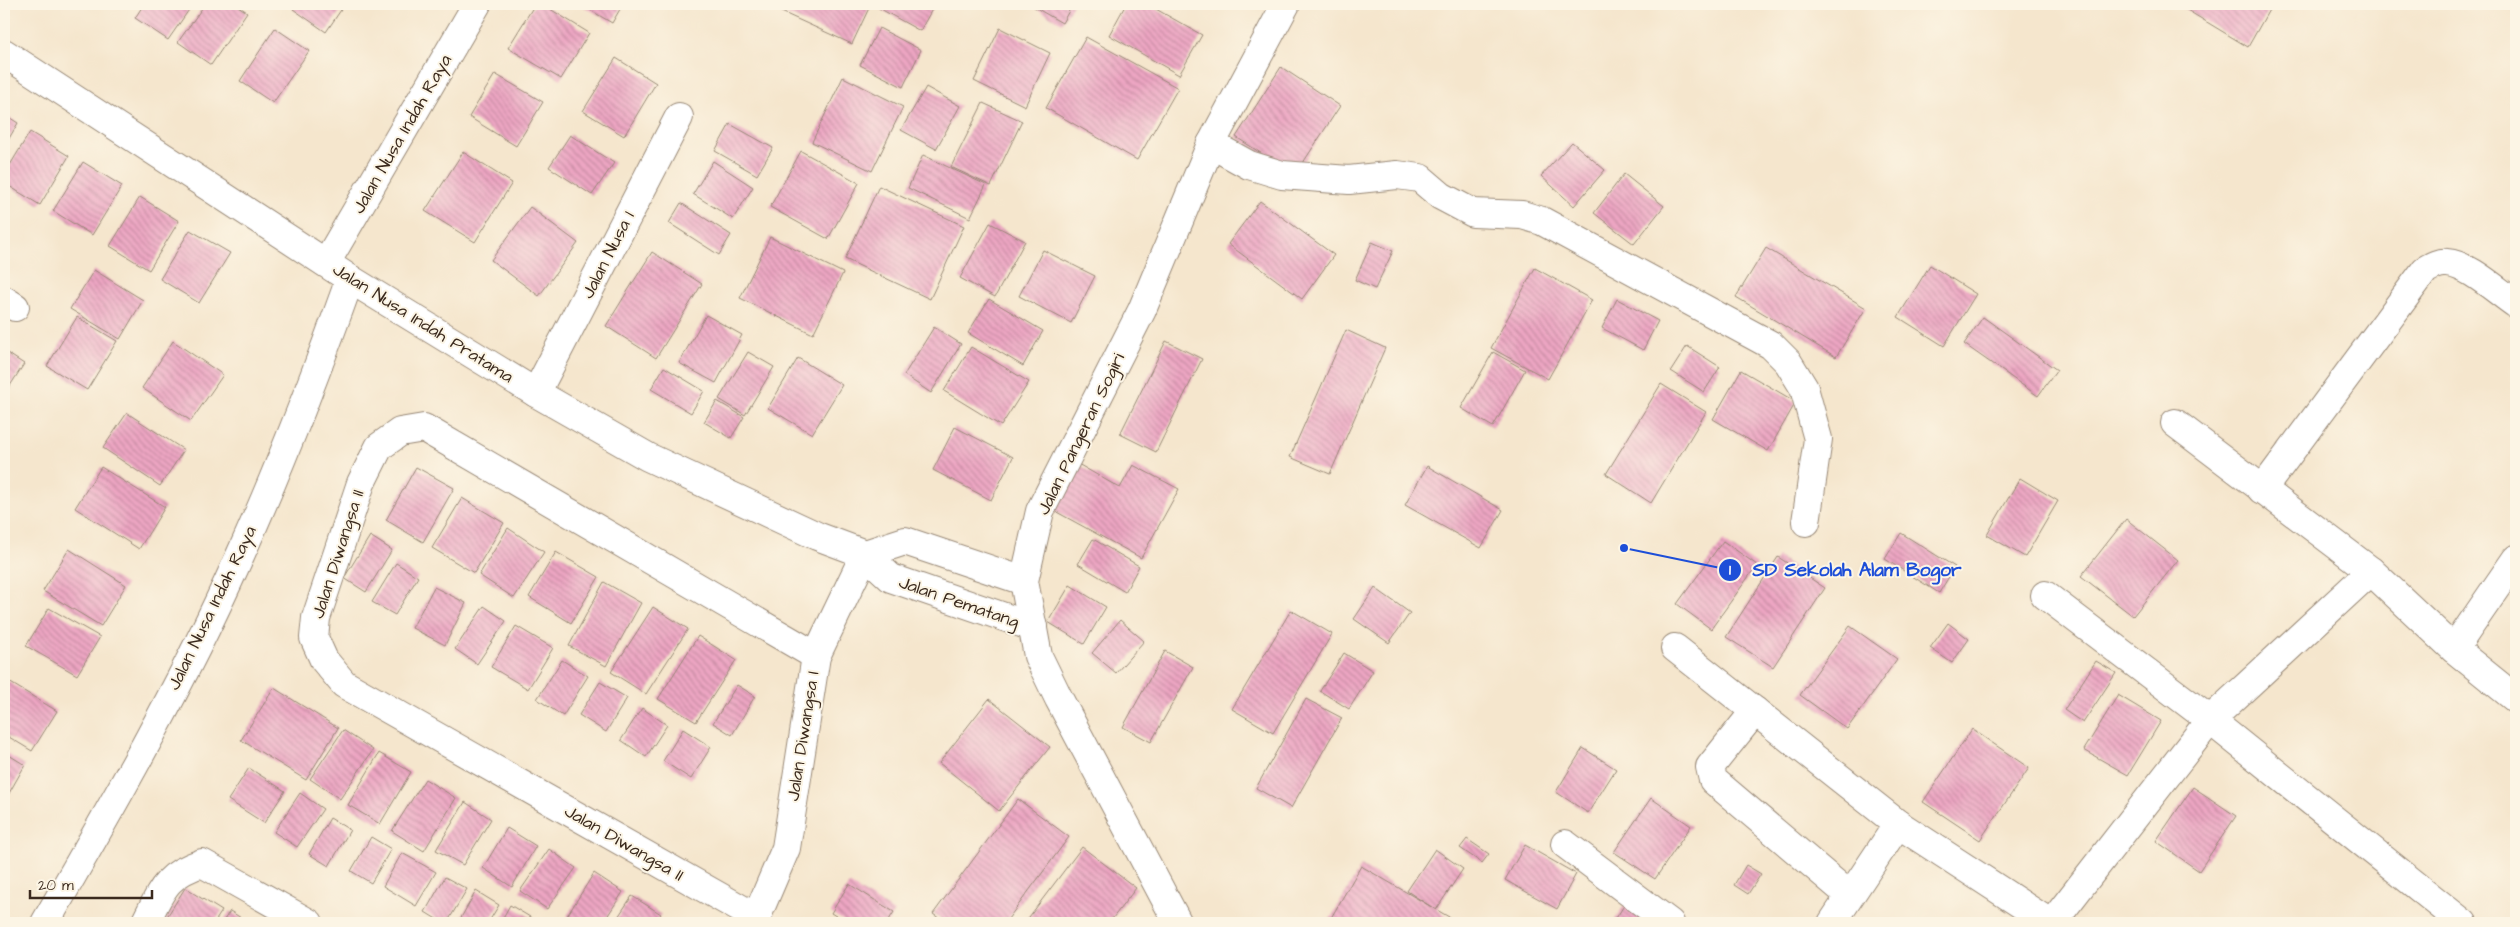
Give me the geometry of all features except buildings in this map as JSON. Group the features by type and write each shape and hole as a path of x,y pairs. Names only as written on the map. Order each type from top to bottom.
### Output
{"street":[{"name":"Jalan Nusa Indah Raya","path":"326,264 477,4"},
{"name":"Jalan Pangeran Sogiri","path":"1178,923 1038,656 1024,581 1040,512 1142,310 1210,144 1286,4"},
{"name":"Jalan Nusa Indah Pratama","path":"4,53 350,280 536,393 648,457 799,528 865,554"},
{"name":"Jalan Nusa 1","path":"536,393 679,117"},
{"path":"1210,144 1255,168 1282,175 1349,180 1397,175 1420,178 1441,196 1473,213 1522,216 1542,221 1771,345 1788,362 1804,388 1818,440 1806,522"},
{"path":"2262,490 2425,270 2445,262 2460,265 2516,304"},
{"name":"Jalan Nusa Indah Raya","path":"45,923 127,778 238,560 325,349 350,280"},
{"path":"2174,423 2371,572 2454,649 2516,699"},
{"name":"Jalan Diwangsa II","path":"755,921 344,684 324,660 314,638 316,618 361,483 379,447 400,432 424,428 816,656"},
{"path":"865,554 905,540 1024,581"},
{"name":"Jalan Pematang","path":"865,554 891,578 1033,627"},
{"name":"Jalan Diwangsa I","path":"755,921 786,848 816,656 865,554"},
{"path":"2454,649 2516,559"},
{"path":"1675,648 1898,824 2051,923 2210,720 2371,572"},
{"path":"2045,595 2210,720 2462,923"},
{"path":"1755,711 1710,767 1713,780 1849,895"},
{"path":"1832,923 1898,824"},
{"path":"1565,844 1670,923"},
{"path":"145,923 165,884 184,869 202,863 309,923"}],"place":[{"name":"SD Sekolah Alam Bogor","path":"1624,548"}]}
